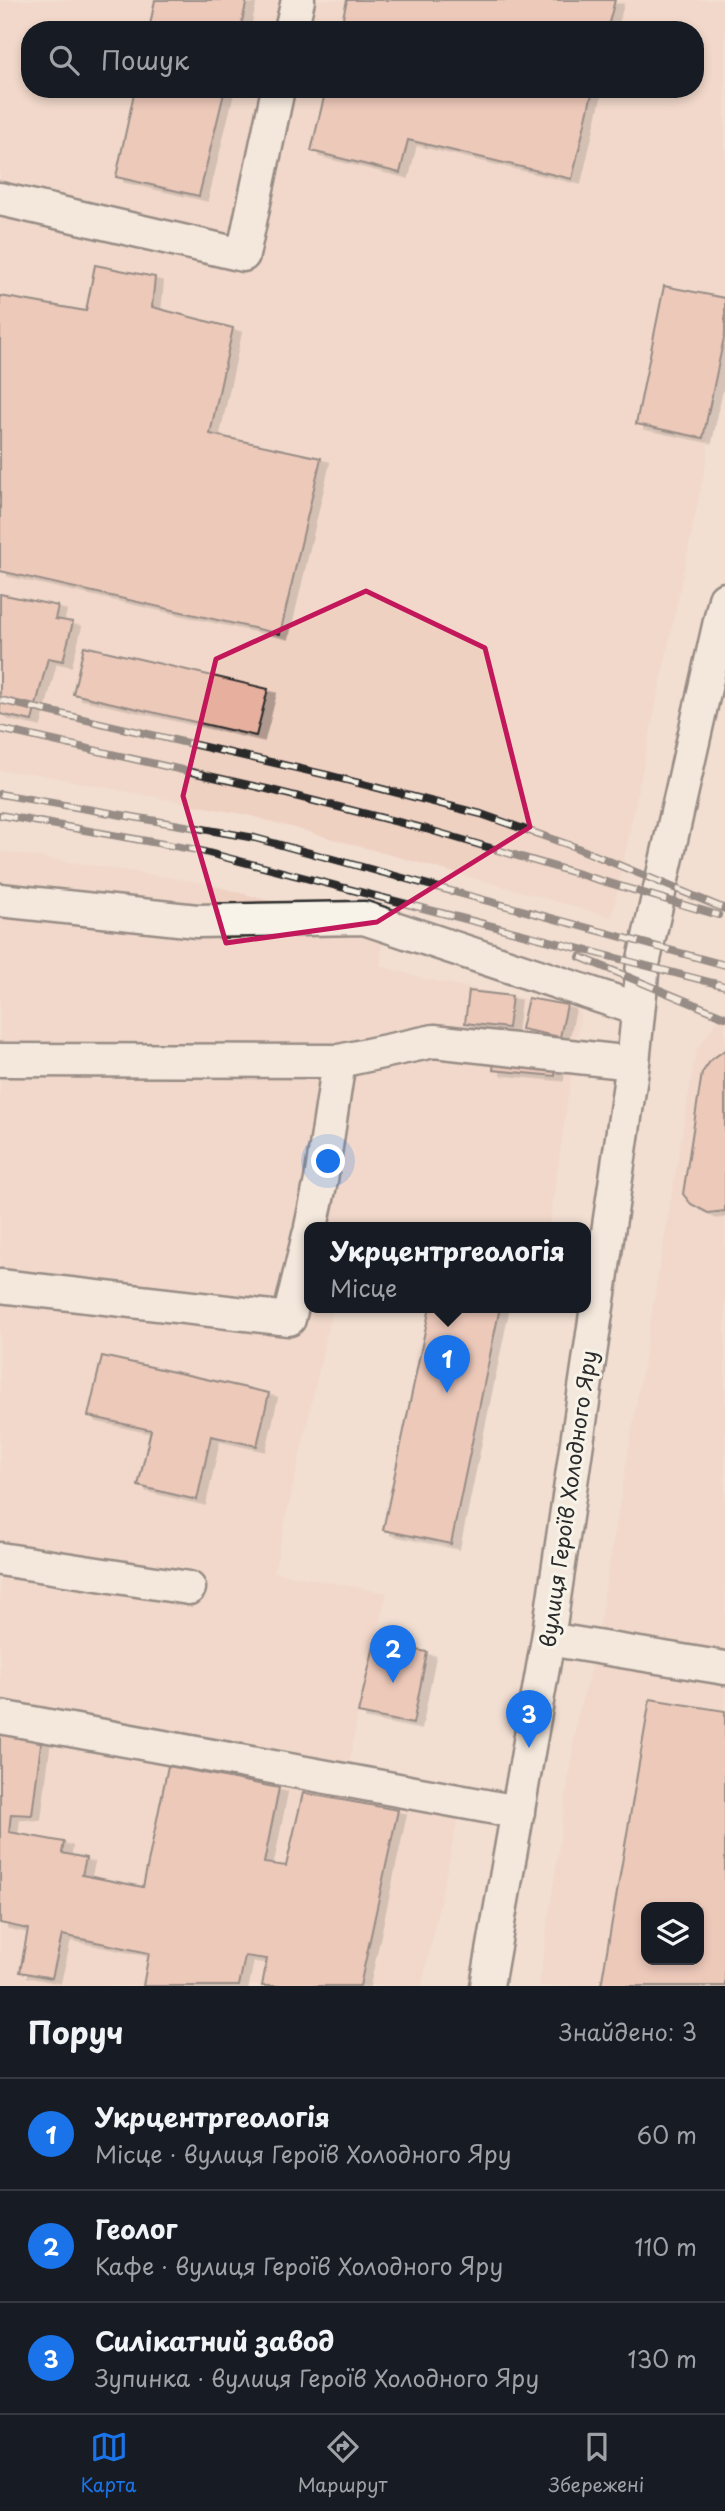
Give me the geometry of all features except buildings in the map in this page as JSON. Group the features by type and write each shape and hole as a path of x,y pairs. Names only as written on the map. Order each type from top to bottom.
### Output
{"street":[{"path":"293,21 298,0"},
{"path":"0,199 243,255 276,98"},
{"name":"вулиця Героїв Холодного Яру","path":"487,1986 548,1639 633,1063 643,964 715,696 725,599"},
{"path":"0,900 197,921 364,918 638,1009"},
{"path":"0,1060 339,1060 434,1041 633,1063"},
{"path":"312,1222 339,1060"},
{"path":"0,1286 289,1319 304,1256"},
{"path":"0,1559 189,1588"},
{"path":"548,1639 725,1668"},
{"path":"0,1717 518,1812"}],"highlighted area":[{"path":"366,591 485,648 530,827 377,922 226,943 183,796 216,659"}],"shaded area":[{"path":"0,0 725,0 725,333 706,421 708,454 612,917 251,816 32,773 0,771"},
{"path":"0,851 204,883 382,931 381,966 425,979 581,1010 550,1222 304,1222 304,1313 332,1313 274,1572 387,1593 358,1713 346,1783 460,1809 422,1986 0,1986"},
{"path":"725,1010 725,1986 539,1986 577,1718 593,1661 696,1051"}],"railway":[{"path":"0,700 327,775 481,814 575,847 725,909"},
{"path":"0,729 267,789 426,829 718,915"},
{"path":"0,794 255,838 725,965"},
{"path":"0,815 197,850 725,986"},
{"path":"580,957 725,1017"}],"place":[{"name":"Укрцентргеологія","path":"447,1393"},
{"name":"Геолог","path":"393,1683"},
{"name":"Силікатний завод","path":"529,1748"}]}
